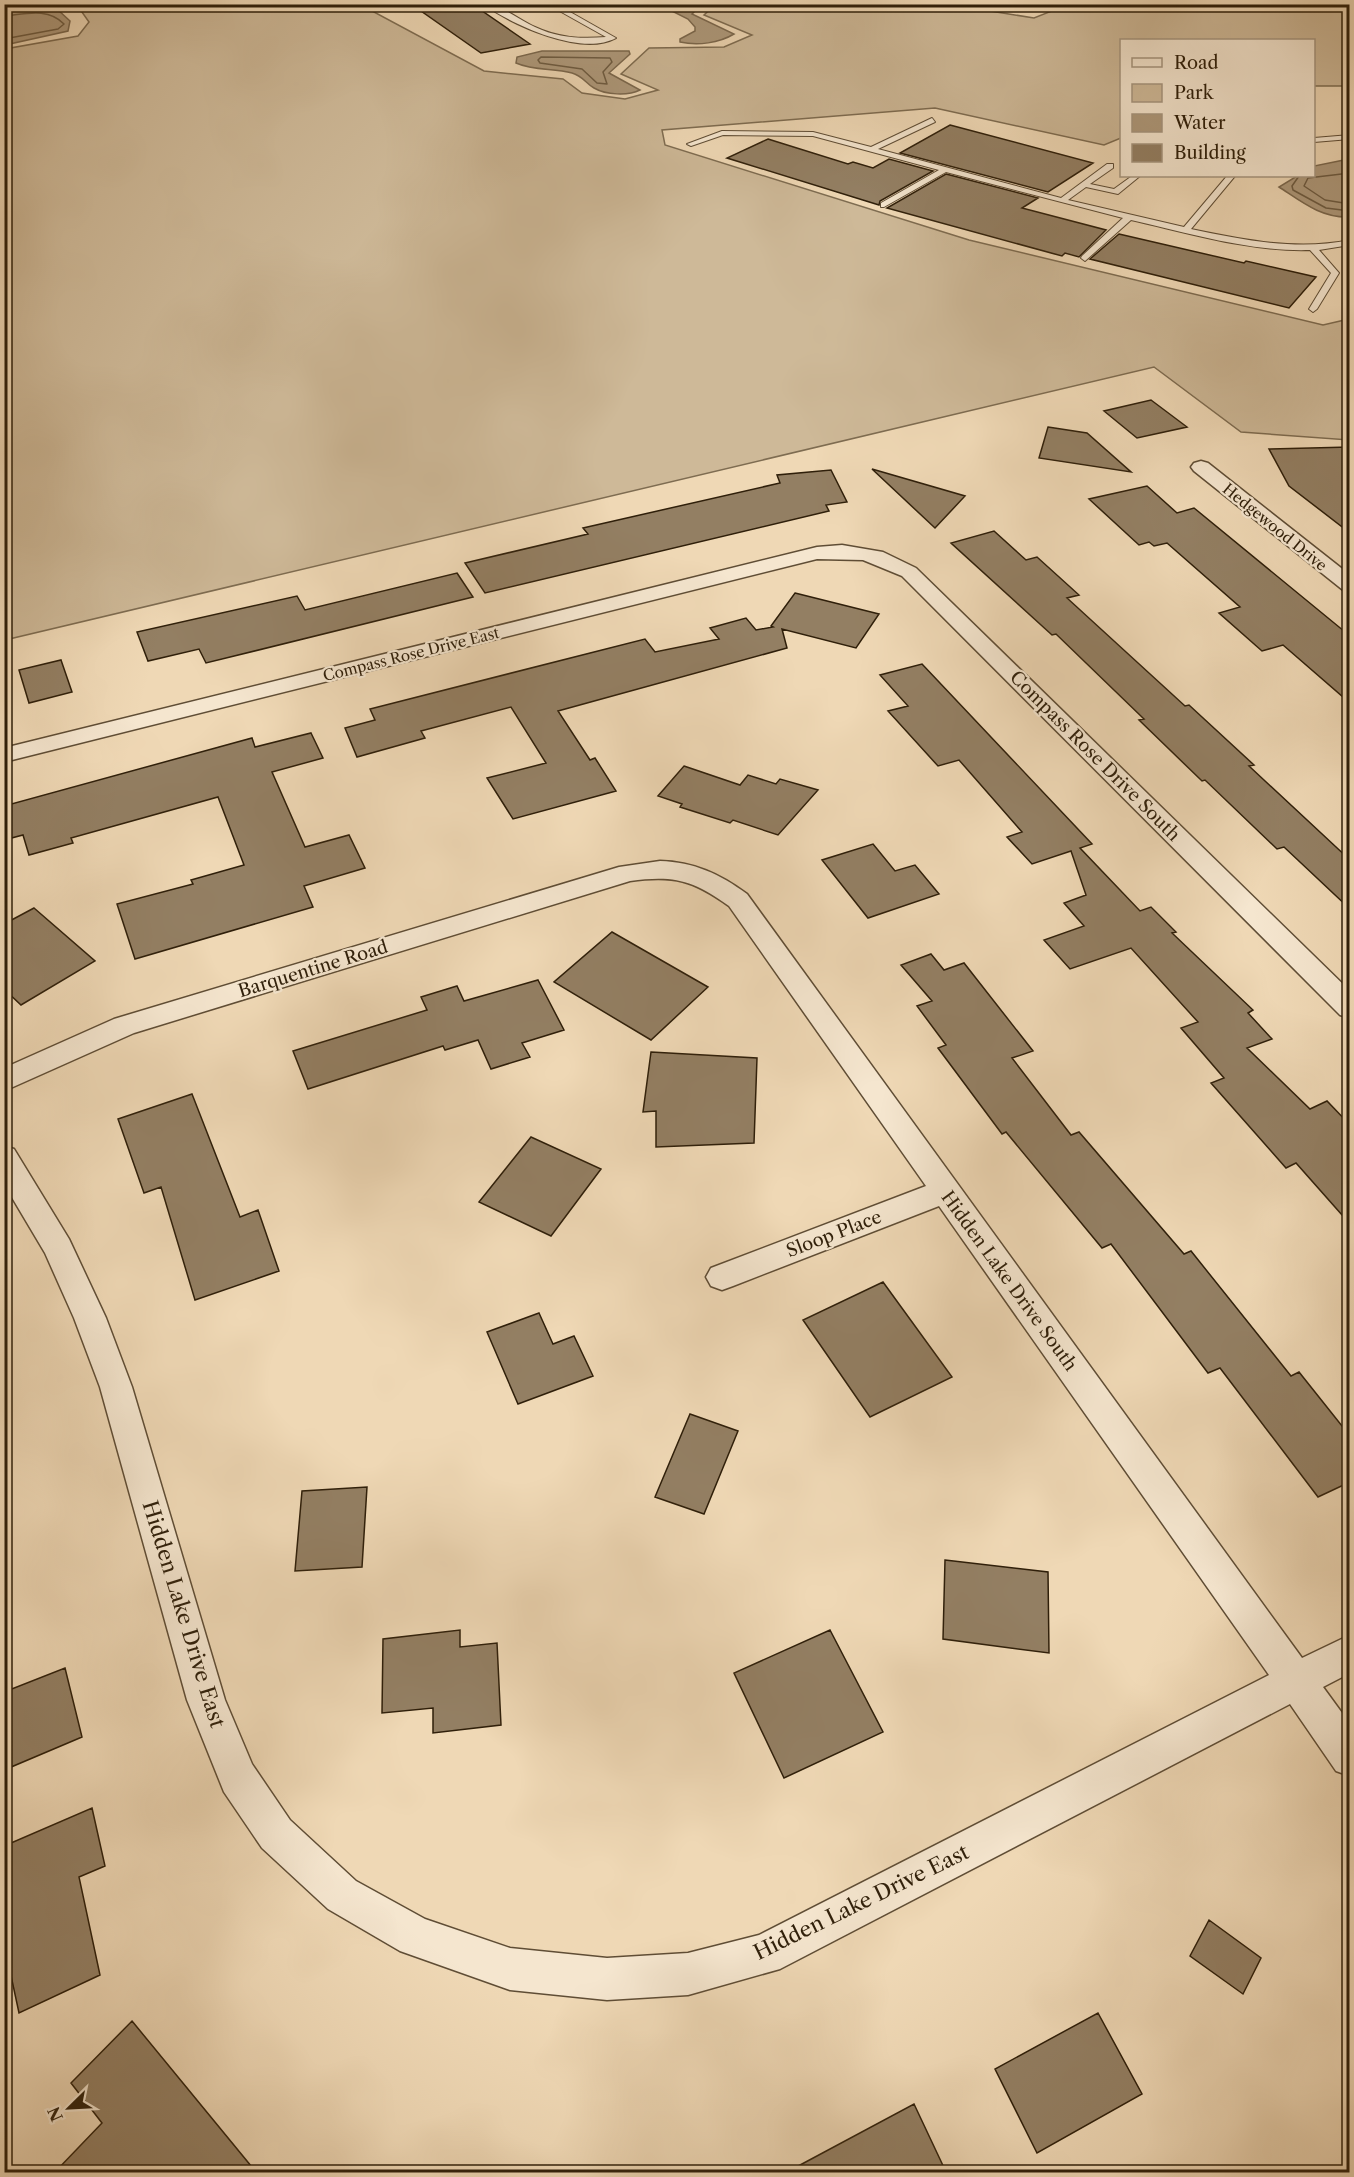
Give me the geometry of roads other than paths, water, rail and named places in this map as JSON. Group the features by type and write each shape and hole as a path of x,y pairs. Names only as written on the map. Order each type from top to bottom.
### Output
{"street":[{"name":"Hedgewood Drive","path":"1201,467 1350,586"},
{"name":"Compass Rose Drive South","path":"817,553 842,549 866,552 887,559 909,572 1350,1008"},
{"name":"Compass Rose Drive East","path":"4,755 817,553"},
{"name":"Hidden Lake Drive South","path":"628,873 654,869 682,870 713,880 738,900 1350,1757"},
{"name":"Barquentine Road","path":"4,1080 124,1026 628,873"},
{"name":"Hidden Lake Drive East","path":"4,1157 58,1248 90,1318 116,1387 206,1700 238,1778 276,1834 342,1895 415,1936 510,1969 607,1979 688,1974 765,1954 1350,1653"},
{"name":"Sloop Place","path":"722,1277 945,1191"}],"lane":[{"path":"486,4 549,37 564,40 613,38 550,4"},
{"path":"871,150 932,120"},
{"path":"691,144 722,133 789,132 822,136 943,171 1186,230 1252,243 1313,248 1350,242"},
{"path":"1315,140 1350,137"},
{"path":"1062,201 1110,166"},
{"path":"884,205 943,171"},
{"path":"1085,185 1115,192 1135,177"},
{"path":"1186,230 1230,177"},
{"path":"1085,258 1129,217"},
{"path":"1313,248 1335,273 1313,309"}],"water":[{"path":"660,5 701,5 692,14 734,34 708,43 680,42 680,39 695,31 695,27 688,19"},
{"path":"49,8 58,10 70,21 68,31 5,45 5,10"},
{"path":"542,51 629,51 630,54 609,73 640,90 623,94 605,92 594,88 572,73 516,63 517,57"},
{"path":"1349,159 1349,217 1321,212 1279,187 1295,177 1315,177 1315,166"}]}
